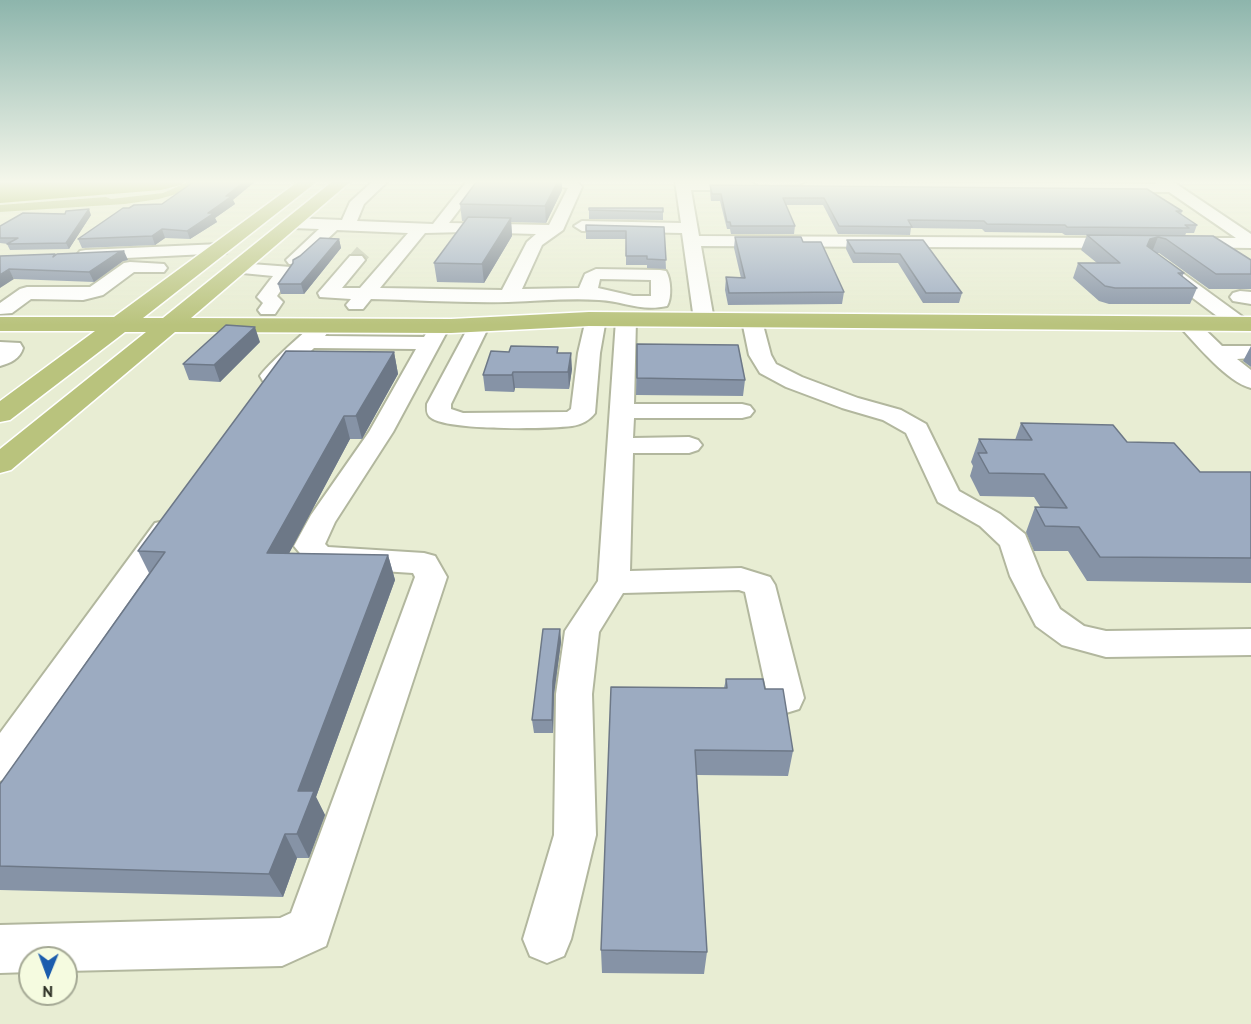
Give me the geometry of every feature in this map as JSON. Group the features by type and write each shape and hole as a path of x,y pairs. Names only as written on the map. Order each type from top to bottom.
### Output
{"main road":[{"path":"5,406 130,317 247,229"},
{"path":"0,464 285,229"},
{"path":"2,314 178,317 358,303 616,325"},
{"path":"178,317 307,343 430,344 480,324 616,325 704,320 1246,324"}],"street":[{"path":"295,260 319,238 334,229"},
{"path":"372,229 422,233"},
{"path":"358,303 426,229"},
{"path":"452,229 422,233 364,251 327,293 358,303 554,293 589,286 596,274 660,282 698,276"},
{"path":"519,229 555,230"},
{"path":"620,229 692,234 1148,251 1246,324"},
{"path":"691,229 704,320"},
{"path":"1234,229 1251,242"},
{"path":"509,296 535,242 555,230"},
{"path":"84,239 134,238 187,249"},
{"path":"319,238 364,251"},
{"path":"1167,243 1251,242"},
{"path":"66,256 220,249"},
{"path":"42,294 92,261 193,270"},
{"path":"2,314 27,293 83,294 96,291 123,264"},
{"path":"238,268 285,271 267,297 273,302 268,310"},
{"path":"480,324 477,352 439,404 440,413 462,420 571,419 583,413 581,353 616,325 633,302 660,302 660,282"},
{"path":"547,939 575,835 574,694 582,631 614,582 622,411 616,325 589,286"},
{"path":"752,321 760,355 768,368 794,382 850,403 892,415 917,429 948,496 990,520 1014,541 1026,576 1048,618 1074,636 1106,644 1251,642"},
{"path":"1187,324 1251,381"},
{"path":"0,949 282,942 309,929 431,577 424,562 320,556 309,546 321,522 381,432 430,344 307,343 276,369 253,402"},
{"path":"0,348 12,348 11,352 0,359"},
{"path":"1217,352 1251,352"},
{"path":"622,411 742,411"},
{"path":"621,446 689,446"},
{"path":"0,764 178,511"},
{"path":"614,582 741,579 759,585 786,698"}],"building":[{"path":"0,229 76,229 66,243 7,244 18,238 0,238"},
{"path":"93,229 190,229 187,231 162,229 152,236 78,239"},
{"path":"459,229 504,229 482,264 434,263"},
{"path":"586,229 664,229 666,260 647,259 647,256 626,256 626,231 586,231"},
{"path":"1087,235 1213,236 1251,260 1251,274 1216,274 1166,239 1158,237 1150,239 1147,246 1184,273 1178,273 1197,288 1105,286 1078,263 1120,263"},
{"path":"735,237 801,237 803,242 821,242 844,292 729,293 726,277 745,278"},
{"path":"320,238 339,239 301,284 278,284 293,260"},
{"path":"847,240 923,240 962,293 926,293 900,254 855,253"},
{"path":"124,251 89,272 9,269 0,275 0,256 55,254 53,257 57,254"},
{"path":"226,325 255,327 214,365 183,364"},
{"path":"637,344 738,345 745,380 637,378"},
{"path":"511,346 558,347 557,353 571,353 568,372 513,372 512,375 483,375 491,351 509,352"},
{"path":"286,351 394,352 356,416 344,416 267,553 388,555 298,791 314,791 297,834 285,834 269,874 0,866 0,784 165,552 138,551"},
{"path":"1021,423 1113,425 1127,442 1174,443 1200,472 1251,472 1251,558 1100,557 1079,527 1045,526 1035,507 1067,508 1044,474 989,473 978,453 987,453 979,439 1032,440"},
{"path":"543,629 560,629 553,681 552,720 532,720"},
{"path":"726,679 763,679 765,689 783,689 793,751 695,750 707,952 601,950 611,687 727,688"}],"tunnel":[{"path":"356,260 363,252"}]}
